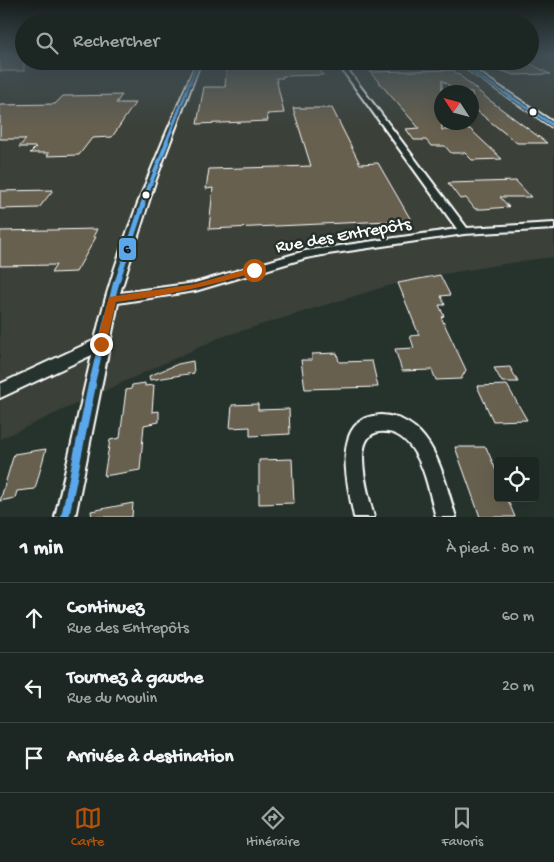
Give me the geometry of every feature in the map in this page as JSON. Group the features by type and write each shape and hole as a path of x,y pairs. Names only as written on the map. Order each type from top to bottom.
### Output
{"street":[{"path":"65,517 112,299 151,182 191,80"},
{"path":"352,80 464,231"},
{"path":"486,80 554,126"},
{"name":"Rue des Entrepôts","path":"112,299 160,294 195,287 305,255 464,231 554,226"},
{"path":"0,391 101,344"},
{"path":"364,517 354,456 356,438 360,429 371,422 391,423 408,432 418,443 430,466 446,517"}],"shaded area":[{"path":"0,80 554,80 554,257 431,276 384,287 221,337 0,439"}],"building":[{"path":"226,80 276,80 284,113 267,114 268,121 197,124 204,87 225,87"},
{"path":"377,80 442,80 442,85 434,85 434,130 471,130 502,159 472,160 465,153 451,153 445,146 431,146 426,140 414,140 406,129 419,128"},
{"path":"442,80 465,80 471,85 448,85"},
{"path":"479,92 547,143 517,143 479,113"},
{"path":"122,95 116,103 135,103 112,137 92,138 79,155 47,156 49,153 30,153 36,147 19,147 26,139 0,139 0,105 55,104 63,96"},
{"path":"293,108 332,108 360,164 378,163 411,220 209,229 213,188 206,189 209,169 311,166"},
{"path":"516,181 531,197 500,197 509,207 483,209 475,209 466,198 460,199 448,183"},
{"path":"53,190 39,208 0,209 0,191"},
{"path":"97,229 93,237 96,237 76,272 51,273 56,265 0,266 0,231"},
{"path":"440,275 450,295 441,296 445,305 439,305 444,316 441,317 466,370 461,379 436,380 432,370 402,371 395,349 414,348 410,336 419,335 398,283"},
{"path":"337,353 339,362 372,361 378,387 305,389 301,360 312,360 312,354"},
{"path":"193,361 194,373 150,380 149,376 178,364"},
{"path":"510,367 518,382 502,382 494,368"},
{"path":"145,383 145,386 154,385 152,412 159,411 159,422 144,425 140,470 104,476 110,440 120,438 126,390 131,389 132,385"},
{"path":"507,385 527,420 493,421 477,386"},
{"path":"258,404 258,410 289,409 290,434 250,436 250,427 230,428 232,405"},
{"path":"455,447 486,447 494,466 494,502 509,502 515,517 480,517"},
{"path":"46,449 35,489 17,491 15,498 0,501 14,454"},
{"path":"292,459 294,503 259,504 259,460"},
{"path":"133,503 132,517 92,517 91,511"}],"transit line":[{"name":"6","path":"65,517 94,373 115,288 143,202 191,80"},
{"name":"6","path":"486,80 554,126"}],"route":[{"path":"101,344 112,299 160,294 195,287 254,270"}]}
